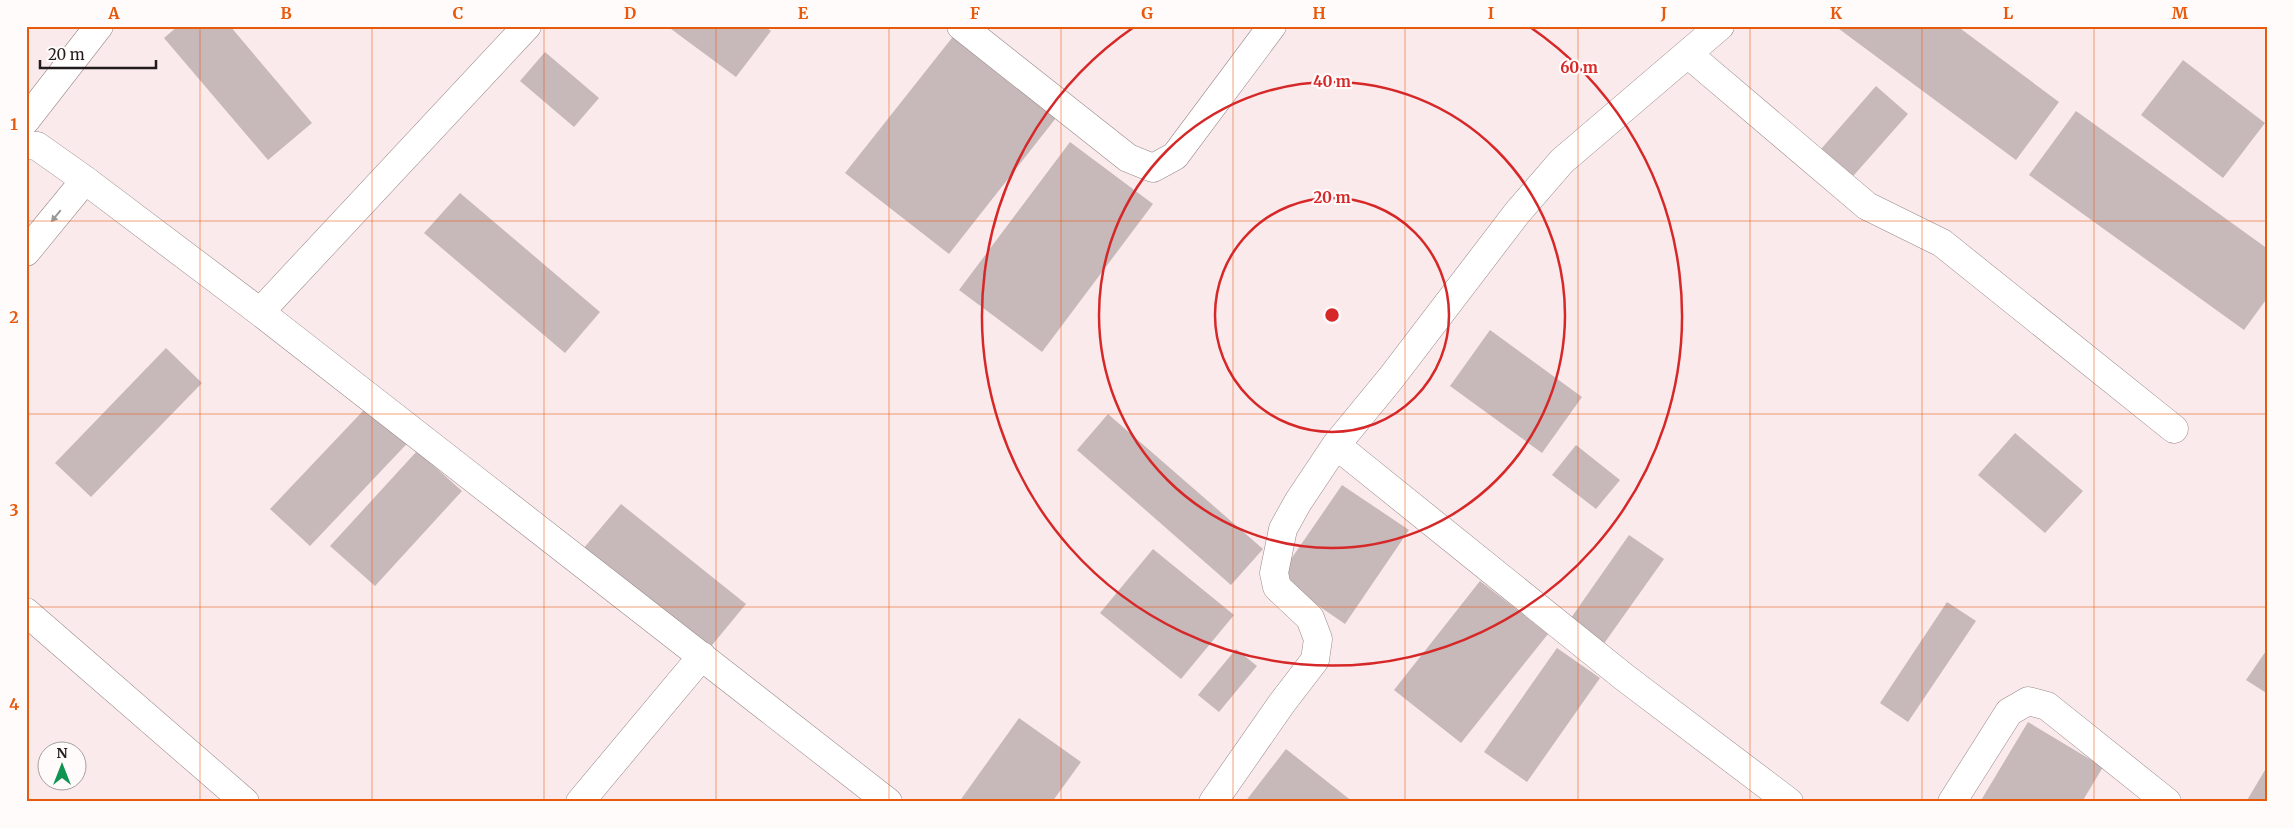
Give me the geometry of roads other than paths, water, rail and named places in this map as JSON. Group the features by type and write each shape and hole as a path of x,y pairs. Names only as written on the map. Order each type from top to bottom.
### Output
{"street":[{"path":"26,120 99,26"},
{"path":"260,312 527,26"},
{"path":"961,26 1128,158 1153,168 1175,156 1272,26"},
{"path":"1213,802 1282,703 1315,660 1318,639 1310,618 1277,587 1274,573 1283,530 1336,445 1391,378 1517,213 1562,161 1720,26"},
{"path":"1688,54 1867,206 1942,243 2174,429"},
{"path":"26,145 37,146 85,180 260,312 888,802"},
{"path":"26,252 85,180"},
{"path":"1336,445 1624,678 1789,802"},
{"path":"26,612 245,802"},
{"path":"580,802 702,656"},
{"path":"1952,802 2009,712 2028,701 2047,706 2167,802"}]}
